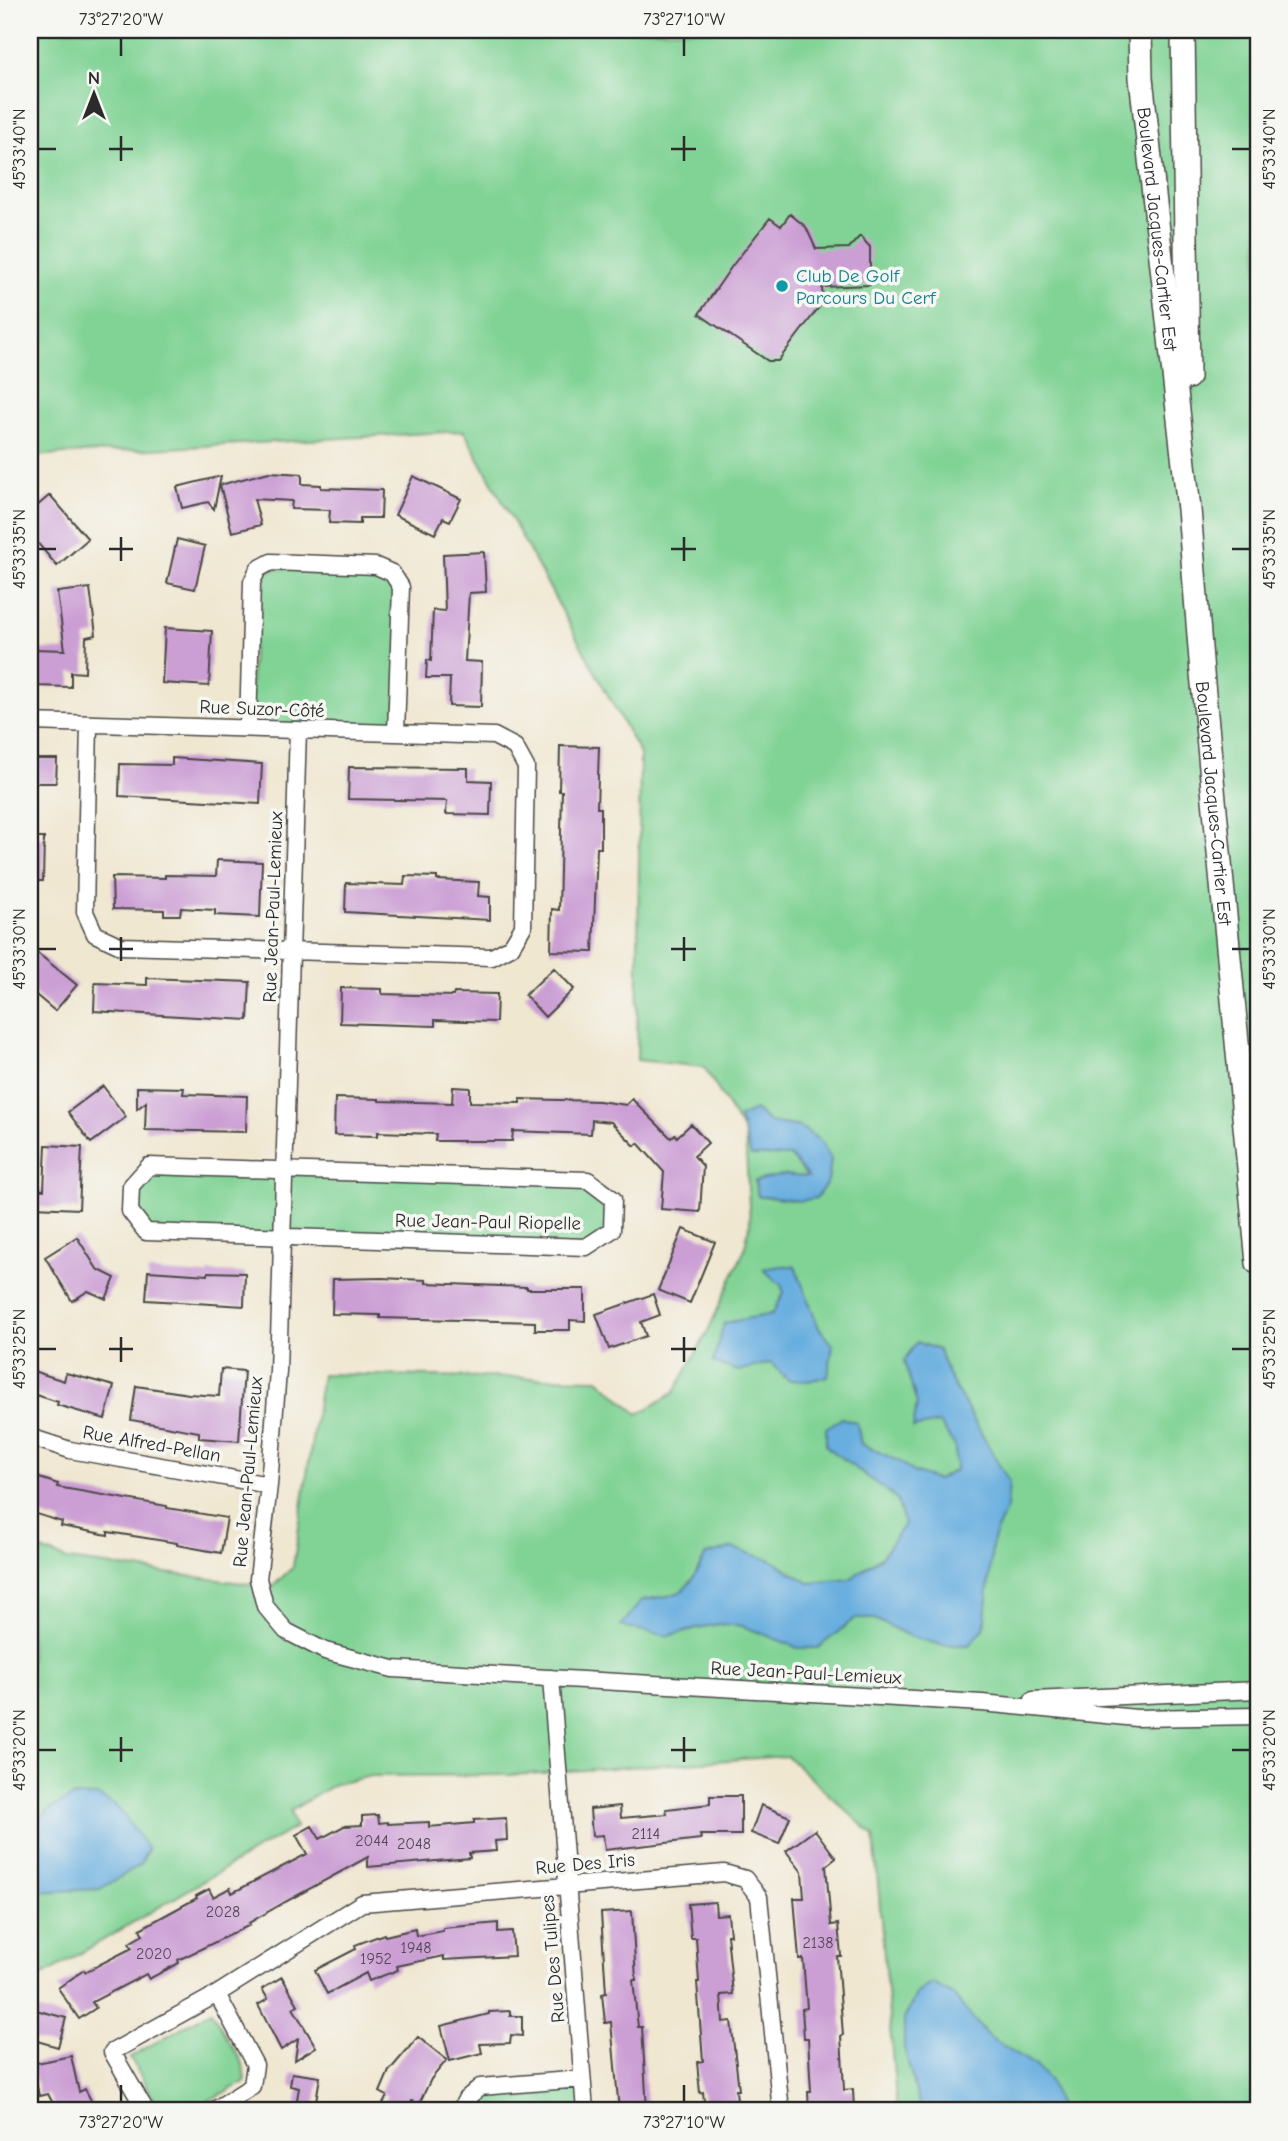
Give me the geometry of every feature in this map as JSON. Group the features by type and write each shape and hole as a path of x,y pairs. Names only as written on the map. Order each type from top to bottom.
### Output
{"main road":[{"name":"Boulevard Jacques-Cartier Est","path":"1140,30 1142,78 1189,509 1258,1263"},
{"name":"Boulevard Jacques-Cartier Est","path":"1183,30 1189,509"}],"street":[{"path":"248,728 252,582 258,569 271,562 376,566 392,573 401,587 396,733"},
{"name":"Rue Suzor-Côté","path":"30,722 494,736 515,747 526,767 523,927 511,947 492,957 291,951"},
{"path":"89,723 85,912 95,934 121,946 291,951"},
{"name":"Rue Jean-Paul-Lemieux","path":"298,730 278,1371 258,1579 265,1606 286,1631 325,1651 393,1669 982,1703 1136,1718 1258,1716"},
{"name":"Rue Jean-Paul Riopelle","path":"149,1166 588,1180 614,1199 612,1230 586,1247 282,1237 146,1233 130,1211 131,1186 149,1166"},
{"name":"Rue Alfred-Pellan","path":"30,1437 71,1450 269,1485"},
{"name":"Rue Des Tulipes","path":"551,1678 585,2111"},
{"name":"Rue Jean-Paul-Lemieux","path":"982,1703 1258,1690"},
{"name":"Rue Des Iris","path":"146,2111 112,2052 217,1994 362,1903 724,1872 745,1879 759,1897 781,2111"},
{"path":"213,2111 253,2086 255,2065 217,1994"},
{"path":"460,2111 466,2099 480,2087 582,2079"}],"green space":[{"path":"30,30 1258,30 1258,2111 897,2111 874,1836 787,1756 513,1775 371,1776 335,1784 290,1811 295,1827 30,1983 30,1546 68,1560 272,1587 293,1567 322,1374 598,1379 638,1414 674,1393 707,1333 744,1251 750,1223 745,1134 704,1067 637,1060 640,754 464,431 30,456"},
{"path":"376,566 401,587 396,733 248,728 258,569"},
{"path":"149,1166 588,1180 613,1199 612,1230 586,1247 146,1232 130,1211 131,1186"},
{"path":"211,2011 243,2064 245,2082 188,2111 161,2111 130,2057"},
{"path":"582,2079 585,2111 460,2111 480,2087"}],"water":[{"path":"755,1110 769,1122 800,1127 821,1141 831,1160 828,1181 816,1198 800,1201 758,1196 755,1181 783,1175 808,1177 790,1156 751,1156 739,1117"},
{"path":"795,1266 819,1328 833,1345 828,1376 809,1381 788,1380 771,1363 738,1371 713,1362 724,1323 772,1314 784,1293 781,1285 763,1269"},
{"path":"917,1342 939,1350 948,1375 1009,1482 1007,1508 993,1539 984,1629 969,1645 941,1645 909,1636 875,1619 854,1619 818,1648 798,1648 743,1626 720,1624 668,1636 621,1626 642,1600 668,1596 683,1590 706,1555 732,1548 771,1560 809,1583 850,1579 882,1556 904,1524 897,1499 826,1446 826,1428 842,1418 857,1423 861,1444 899,1461 913,1472 937,1480 956,1470 955,1446 939,1423 913,1428 917,1404 904,1361"},
{"path":"75,1796 98,1796 117,1806 148,1849 140,1865 100,1889 36,1892 30,1895 30,1827 51,1808"},
{"path":"932,1983 953,1995 988,2036 1036,2066 1050,2081 1060,2111 921,2111 904,2047 904,2019 917,1993"}],"building":[{"name":"Club De Golf Parcours Du Cerf","path":"790,214 806,227 816,249 849,248 860,236 870,247 870,285 822,287 823,302 778,361 768,361 699,314 770,218 781,226"},
{"path":"269,472 302,474 302,484 321,485 321,488 382,490 381,518 360,518 360,524 329,523 330,510 291,509 292,501 254,499 261,525 232,532 220,485"},
{"path":"221,476 214,509 208,502 182,508 177,487"},
{"path":"413,476 461,499 450,521 443,518 435,534 395,515"},
{"path":"50,495 88,539 57,566 30,534 30,512"},
{"path":"177,539 205,546 195,589 167,583"},
{"path":"484,552 486,592 469,593 465,661 482,662 481,707 449,706 450,678 426,678 427,660 431,661 433,610 445,611 443,554"},
{"path":"90,588 96,635 86,637 85,673 71,672 71,687 33,686 34,649 65,650 57,592"},
{"path":"165,628 212,631 209,686 162,683"},
{"path":"560,746 599,747 597,808 601,808 601,848 597,848 593,952 551,951 552,909 559,910 562,791 559,791"},
{"path":"172,758 262,764 260,804 119,796 120,764 172,765"},
{"path":"30,759 57,759 56,783 30,783"},
{"path":"349,767 468,768 468,780 491,781 490,815 446,814 447,801 348,799"},
{"path":"30,838 44,838 43,881 30,881"},
{"path":"217,860 262,862 260,917 215,915 215,910 181,908 180,915 164,915 164,910 113,909 112,877 216,876"},
{"path":"405,876 479,882 478,896 490,897 490,920 345,912 346,883 404,885"},
{"path":"30,947 77,985 55,1011 30,990"},
{"path":"554,968 574,989 545,1017 525,995"},
{"path":"147,978 250,982 248,1020 94,1011 95,983 147,985"},
{"path":"341,988 382,989 382,994 497,994 496,1022 435,1020 435,1026 340,1023"},
{"path":"103,1086 126,1117 91,1143 68,1112"},
{"path":"137,1087 184,1088 183,1094 247,1096 246,1132 145,1130 146,1102 137,1109"},
{"path":"453,1087 470,1088 470,1102 520,1103 520,1099 599,1101 626,1105 632,1099 671,1138 675,1134 677,1137 691,1124 708,1143 694,1156 703,1166 700,1212 661,1209 664,1172 638,1143 635,1146 611,1122 592,1120 591,1134 513,1131 512,1141 435,1141 436,1134 378,1132 378,1136 334,1135 335,1098 452,1103"},
{"path":"46,1145 82,1147 79,1209 34,1207 35,1189 44,1190"},
{"path":"683,1229 715,1242 690,1303 658,1290"},
{"path":"77,1237 97,1269 115,1278 106,1299 88,1291 72,1301 45,1257"},
{"path":"148,1271 208,1275 208,1272 245,1273 244,1306 146,1300"},
{"path":"381,1278 527,1289 585,1289 585,1321 570,1320 570,1330 535,1330 535,1322 380,1318 380,1315 332,1314 333,1279"},
{"path":"653,1294 660,1315 641,1322 646,1336 609,1349 596,1314"},
{"path":"221,1369 244,1371 239,1441 199,1438 199,1432 131,1420 136,1386 219,1396"},
{"path":"30,1370 64,1381 66,1373 114,1386 105,1419 57,1405 58,1402 30,1393"},
{"path":"30,1475 58,1484 57,1487 227,1518 221,1553 177,1543 61,1526 62,1522 30,1512"},
{"path":"710,1796 741,1796 741,1835 700,1835 701,1839 605,1850 603,1835 592,1836 590,1809 620,1806 621,1818 667,1814 666,1809 710,1804"},
{"path":"761,1805 790,1817 779,1844 751,1833"},
{"path":"378,1815 379,1823 429,1822 429,1827 506,1818 507,1840 495,1841 496,1851 469,1853 470,1858 368,1867 368,1857 285,1902 249,1923 250,1925 178,1960 179,1963 149,1979 146,1974 92,2002 96,2008 79,2019 58,1988 84,1970 85,1972 132,1948 129,1943 143,1935 140,1929 209,1889 213,1897 230,1888 232,1893 307,1854 296,1835 312,1826 320,1839 344,1826 362,1825 362,1816"},
{"path":"815,1830 836,1858 826,1866 831,1925 838,1924 841,1956 837,1956 844,2090 853,2089 854,2111 809,2111 808,2092 811,2092 808,2038 804,2038 802,2009 807,2008 803,1959 799,1959 794,1898 804,1898 802,1872 786,1851"},
{"path":"715,1902 716,1915 728,1914 730,1935 727,1935 733,1994 721,1995 723,2022 731,2021 739,2090 736,2090 738,2111 705,2111 703,2092 700,2093 697,2062 703,2061 699,1982 696,1938 691,1938 688,1904"},
{"path":"632,1911 636,1980 633,1980 638,2027 642,2027 647,2111 619,2111 611,2022 605,2023 602,1994 606,1993 601,1913"},
{"path":"498,1923 498,1932 512,1931 514,1956 444,1960 444,1956 397,1966 398,1970 369,1981 366,1973 327,1994 315,1970 356,1949 355,1945 384,1934 385,1936 415,1929 416,1936 443,1931 443,1928"},
{"path":"282,1977 298,2005 293,2008 316,2047 295,2060 298,2039 281,2050 258,2005 268,1999 262,1989"},
{"path":"32,2009 66,2018 58,2047 30,2039"},
{"path":"510,2011 510,2016 522,2016 522,2036 511,2035 510,2043 480,2044 482,2053 450,2061 441,2026 489,2012"},
{"path":"418,2037 447,2060 431,2079 419,2104 412,2101 407,2111 400,2111 383,2104 387,2096 380,2092 389,2071"},
{"path":"71,2056 79,2092 85,2089 93,2104 78,2111 57,2111 48,2094 39,2096 32,2064"},
{"path":"292,2073 320,2077 315,2107 296,2105 299,2088 290,2086"}],"place":[{"name":"Club De Golf Parcours Du Cerf","path":"782,286"}]}
